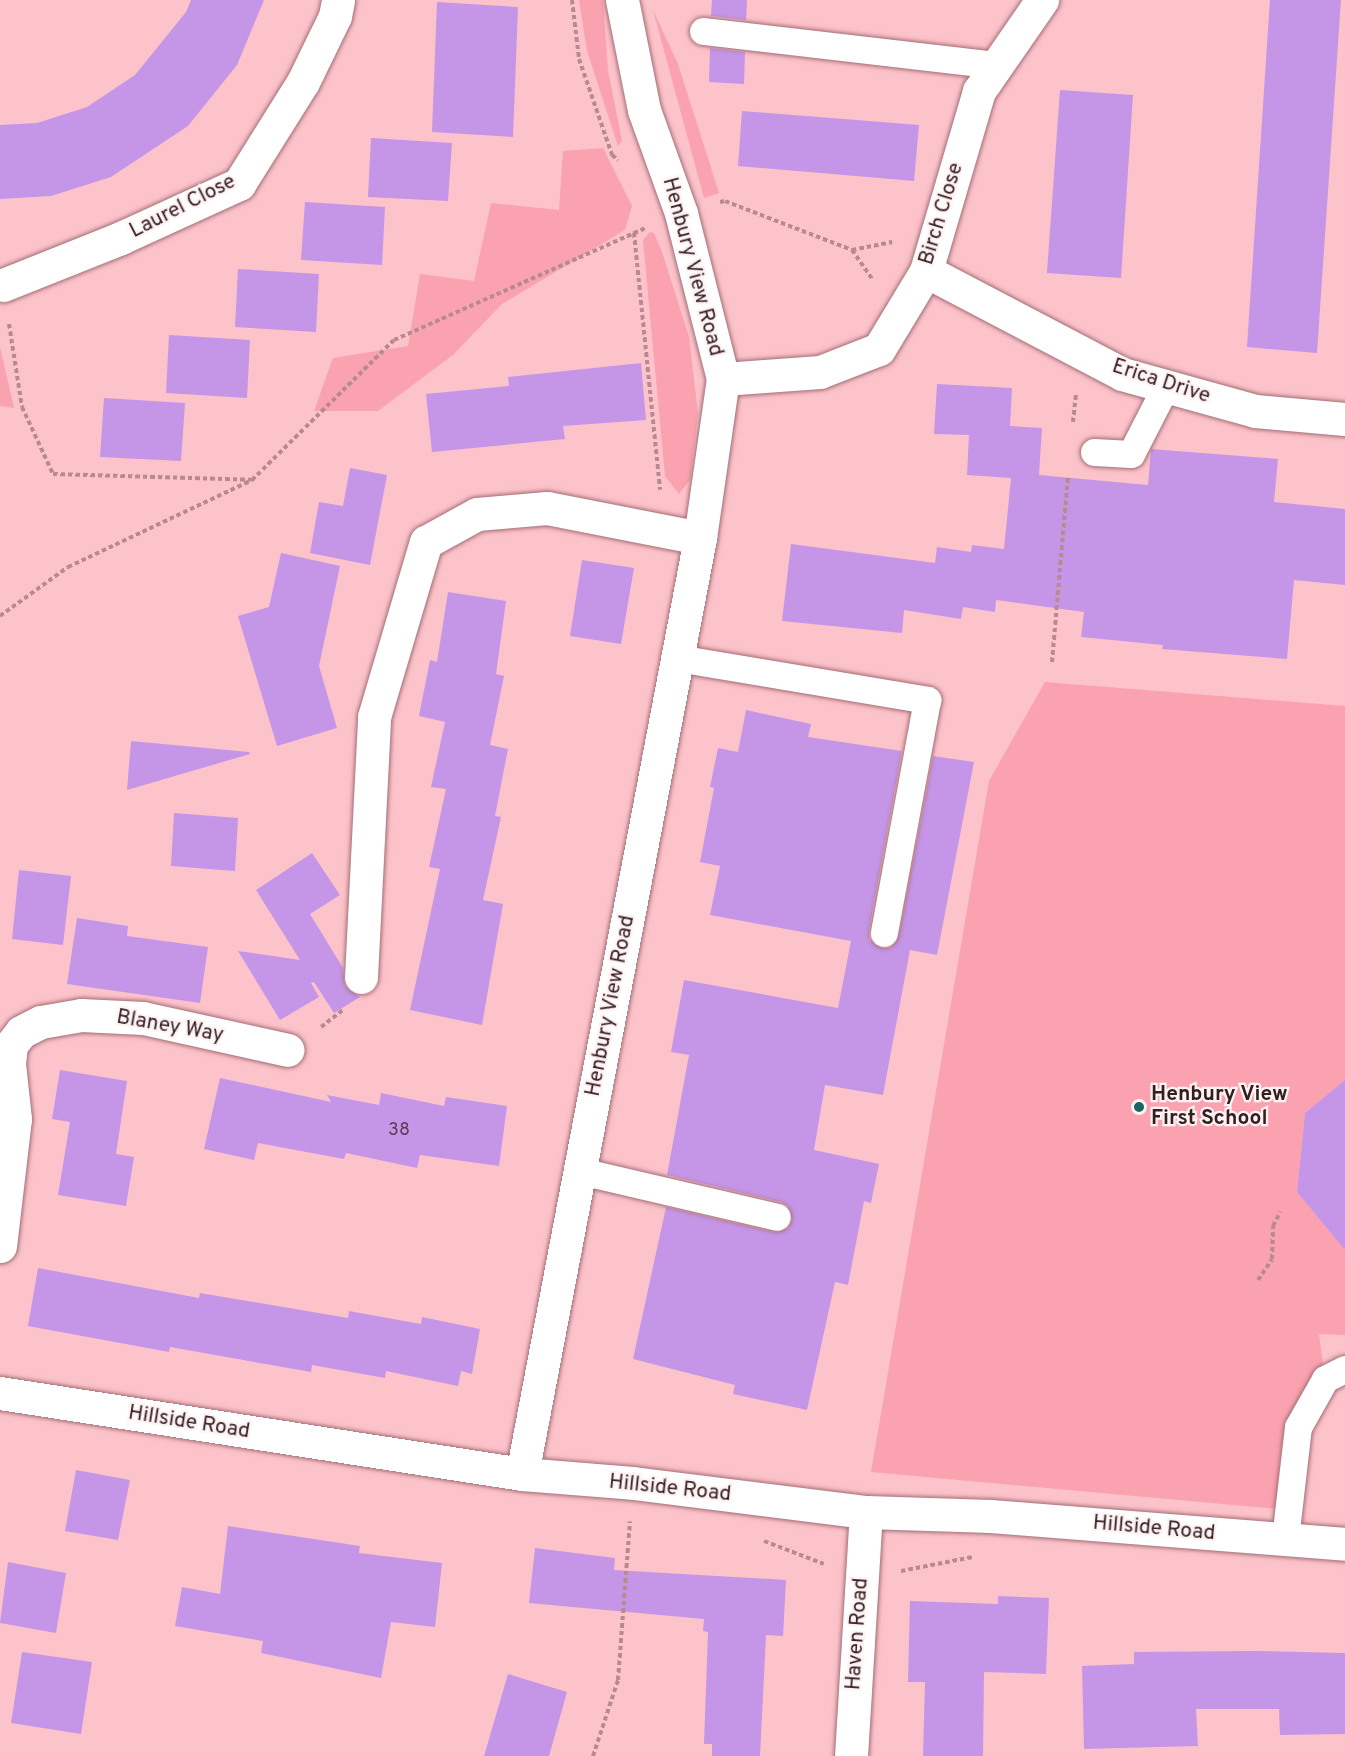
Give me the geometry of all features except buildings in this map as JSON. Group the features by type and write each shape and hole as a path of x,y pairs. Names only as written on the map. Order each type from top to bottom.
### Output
{"street":[{"name":"Laurel Close","path":"1,286 121,237 239,184 303,82 334,16 338,0"},
{"name":"Henbury View Road","path":"522,1474 677,657 685,535 723,379 681,213 644,111 622,0"},
{"name":"Birch Close","path":"723,379 820,372 879,349 926,271 979,91 1042,0"},
{"name":"Erica Drive","path":"926,271 1122,374 1255,411 1345,419"},
{"path":"362,977 374,717 426,542 477,514 547,508 685,535"},
{"name":"Blaney Way","path":"0,1246 15,1119 6,1039 41,1022 81,1015 143,1017 288,1050"},
{"name":"Hillside Road","path":"0,1393 522,1474 633,1483 866,1512 991,1516 1345,1544"},
{"name":"Haven Road","path":"851,1756 866,1512"}],"lane":[{"path":"703,31 997,65"},
{"path":"1094,452 1131,454 1166,386"},
{"path":"677,657 927,700 884,933"},
{"path":"580,1171 777,1217"},
{"path":"1285,1539 1298,1427 1325,1379 1345,1369"}],"path":[{"path":"0,616 68,567 252,480 394,340 681,213 725,201 852,250 877,286 894,323"},
{"path":"634,233 658,485 685,535"},
{"path":"1,286 22,407 53,474 252,480"},
{"path":"1072,435 1080,352"},
{"path":"1052,662 1069,471"},
{"path":"288,1050 353,1003 362,977"},
{"path":"1258,1280 1272,1259 1273,1226 1280,1212"},
{"path":"593,1756 618,1680 633,1483"}],"shaded area":[{"path":"579,0 603,0 608,70 622,141 618,146 587,51"},
{"path":"653,10 678,64 719,193 704,198"},
{"path":"603,148 632,206 625,230 502,304 453,355 378,411 314,411 333,358 408,346 420,274 474,281 491,203 559,210 563,151"},
{"path":"650,232 654,233 662,252 689,337 698,413 690,480 679,494 665,476 643,240"},
{"path":"0,347 14,408 0,406"},
{"name":"Henbury View First School","path":"1045,682 1345,706 1345,1080 1305,1113 1297,1192 1345,1250 1345,1335 1319,1334 1325,1379 1288,1510 871,1472 989,781"}],"place":[{"name":"Henbury View First School","path":"1139,1107"}]}
